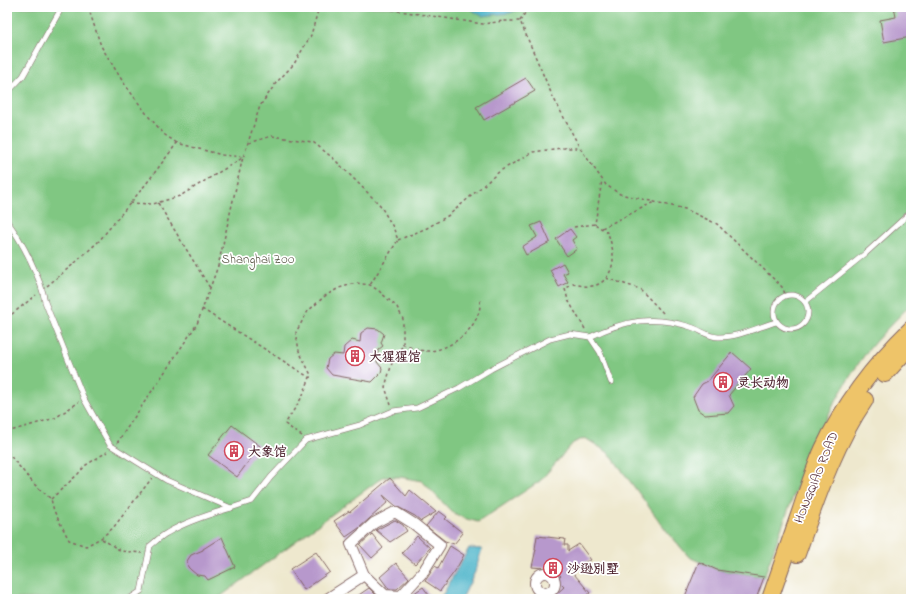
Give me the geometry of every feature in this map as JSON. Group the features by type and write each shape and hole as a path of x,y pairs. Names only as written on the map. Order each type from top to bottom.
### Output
{"main road":[{"name":"HONGQIAO ROAD","path":"770,599 808,487 823,450 843,413 868,378 896,343 911,329"},
{"name":"HONGQIAO ROAD","path":"782,599 834,453 853,417 877,383 911,345"}],"street":[{"path":"395,512 414,524 440,545 423,572 401,596 385,595 364,575 351,544 374,523 395,512"},
{"path":"327,599 364,575"}],"lane":[{"path":"7,93 23,76 62,7"},
{"path":"805,302 866,253 911,212"},
{"path":"7,221 17,234 43,290 44,302 84,399 110,445 166,480 232,508"},
{"path":"795,295 805,302 808,307 808,316 804,324 800,327 796,329 787,329 783,328 776,322 774,313 778,300 786,296 795,295"},
{"path":"129,599 141,591 150,546 166,533 208,515 252,501 271,477 306,440 360,426 393,411 417,408 459,388 491,369 550,340 570,334 590,337 607,329 631,322 648,320 670,321 693,327 718,338 731,336 776,322"},
{"path":"590,337 600,352 611,382"}],"path":[{"path":"88,7 101,46 123,82 149,117 165,135 177,143 222,155 244,157"},
{"path":"51,499 86,465 114,448 196,324 210,288 223,246 244,157 260,106 276,83 294,64 311,35 319,7"},
{"path":"374,7 483,24 504,21 520,21"},
{"path":"520,21 528,7"},
{"path":"520,21 552,95 580,148 606,185 620,194 685,209 717,224 782,286 786,296"},
{"path":"248,143 272,136 313,142 334,159 380,205 393,227 398,240"},
{"path":"7,318 43,290 99,241 177,143"},
{"path":"370,285 398,240 427,228 449,215 500,171 533,152 561,148 580,148"},
{"path":"130,203 153,204 180,196 244,157"},
{"path":"595,224 602,179"},
{"path":"602,228 654,202"},
{"path":"158,203 210,288"},
{"path":"574,226 595,224 602,228 608,233 614,254 613,269 606,278 593,286 573,284 565,289 568,300 590,337"},
{"path":"606,278 640,289 670,321"},
{"path":"306,440 285,424 302,397 311,375 299,351 296,332 308,312 325,296 339,288 356,283 370,285 397,307 403,319 403,345 392,363 385,387 393,411"},
{"path":"403,345 427,352 449,347 466,334 475,322 481,306 480,299"},
{"path":"202,309 310,378"},
{"path":"8,431 55,418 84,399"},
{"path":"7,452 34,484 51,499 54,511 69,540 86,546 101,538 113,528 156,474"},
{"path":"101,538 121,551 148,554"}],"green space":[{"name":"Shanghai Zoo","path":"7,7 911,7 911,304 866,353 833,405 807,461 764,577 717,570 689,557 666,530 609,453 585,438 573,443 540,481 478,522 463,518 452,512 422,481 400,477 383,477 217,599 7,599"}],"water":[{"path":"467,7 523,7 510,13 482,16"},
{"path":"469,548 482,549 475,572 462,599 437,599 443,594"}],"building":[{"path":"894,7 911,7 911,37 884,42 880,20 896,17"},
{"path":"526,78 535,91 484,120 476,107"},
{"path":"541,222 550,242 526,255 522,247 537,237 531,226"},
{"path":"570,229 576,237 572,240 577,249 567,256 556,239"},
{"path":"563,263 568,272 563,274 568,282 559,287 550,270"},
{"name":"大猩猩馆","path":"368,328 378,329 384,334 381,343 383,346 378,350 377,362 382,368 381,373 372,382 332,375 326,368 328,359 334,354 343,355 344,347 352,340 360,342 361,333"},
{"name":"灵长动物","path":"732,352 751,369 729,395 734,406 728,413 705,415 698,410 693,397 702,384 708,381"},
{"name":"大象馆","path":"232,425 260,446 237,477 208,455"},
{"path":"390,478 406,496 410,490 436,512 421,521 415,516 396,506 383,495 388,502 359,528 346,537 334,521 349,511 350,512"},
{"path":"439,511 447,517 445,519 463,533 454,544 445,541 426,526"},
{"path":"395,520 403,525 407,531 390,542 376,530"},
{"path":"372,534 383,548 372,558 360,545"},
{"path":"417,536 430,548 415,564 402,553"},
{"name":"沙逊别墅","path":"537,536 565,539 564,545 568,545 568,551 579,544 591,560 569,568 590,593 582,599 578,597 575,599 551,599 564,587 557,580 561,576 554,569 532,567"},
{"path":"222,537 235,567 208,580 205,576 197,575 188,567 187,561 191,555 203,550"},
{"path":"450,546 464,555 455,571 440,591 425,581 435,566 438,568"},
{"path":"316,552 330,572 304,590 290,569"},
{"path":"699,562 717,570 764,577 756,599 684,599"},
{"path":"396,563 409,578 397,589 389,589 380,577"},
{"path":"423,587 432,599 407,599 410,596"},
{"path":"369,588 380,599 353,599"}],"place":[{"name":"大猩猩馆","path":"355,356"},
{"name":"灵长动物","path":"723,382"},
{"name":"大象馆","path":"234,451"},
{"name":"沙逊别墅","path":"553,568"}]}
